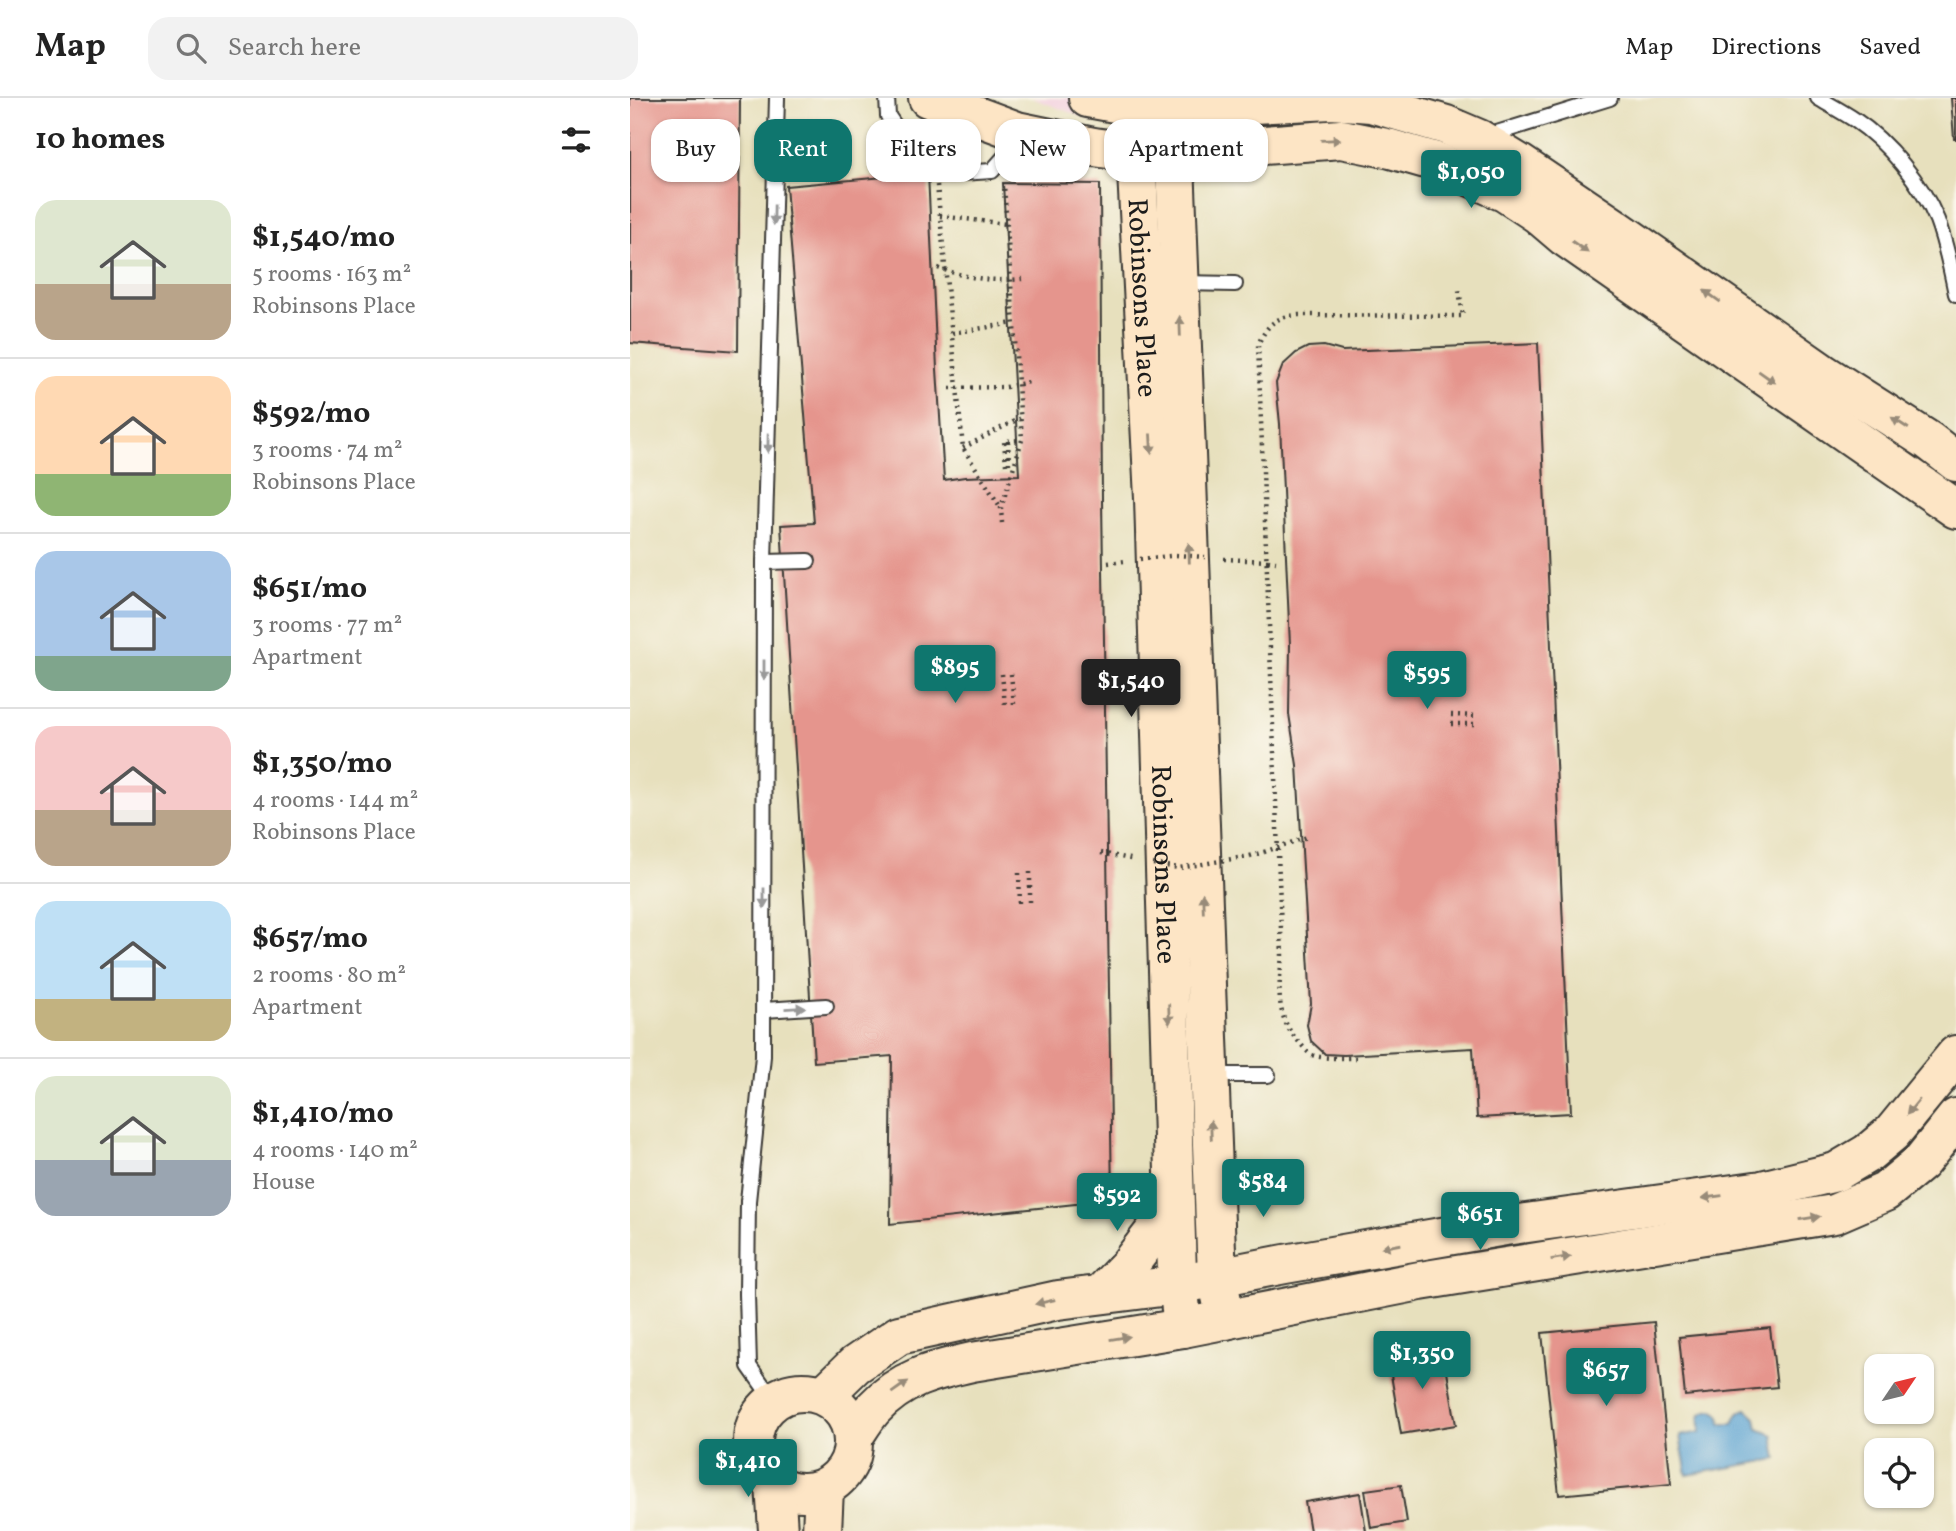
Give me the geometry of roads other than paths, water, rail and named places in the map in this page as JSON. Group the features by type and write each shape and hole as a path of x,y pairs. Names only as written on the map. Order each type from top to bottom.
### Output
{"street":[{"path":"928,98 995,137"},
{"path":"1088,98 1155,103 1332,100 1371,103 1446,124 1479,139 1547,202 1565,237 1956,509"},
{"path":"1268,144 1340,139 1391,149 1440,163 1506,193 1547,202 1615,228 1824,374 1956,462"},
{"name":"Robinsons Place","path":"1155,182 1154,498 1190,1074 1215,1216 1217,1277 1226,1320"},
{"name":"Robinsons Place","path":"1160,182 1178,283 1201,865 1190,1074 1174,1206 1177,1285 1183,1328"},
{"path":"824,1395 855,1365 899,1335 1058,1300 1177,1285 1505,1227 1762,1190 1836,1171 1868,1153 1892,1133 1956,1055"},
{"path":"854,1436 872,1410 904,1382 940,1369 1183,1328 1420,1281 1834,1214 1885,1192 1921,1162 1956,1118"},
{"path":"1101,1294 1129,1265 1174,1206"},
{"path":"1215,1216 1256,1251 1285,1264"},
{"path":"1505,1227 1513,1266"},
{"path":"807,1391 824,1395 839,1405 849,1419 854,1436 852,1458 841,1476 824,1489 799,1493 775,1484 758,1466 752,1443 757,1419 773,1400 789,1393 807,1391"},
{"path":"775,1484 778,1531"},
{"path":"822,1531 824,1489"}],"lane":[{"path":"773,1400 749,1366 747,1294 748,1201 763,1056 764,562 777,98"},
{"path":"887,98 888,116 906,142 927,161 961,173 992,171 995,166"},
{"path":"1440,163 1479,139 1610,98"},
{"path":"1818,98 1856,121 1892,151 1920,190 1936,219 1956,294"},
{"path":"1178,283 1235,284"},
{"path":"764,562 808,561"},
{"path":"764,1010 826,1006"},
{"path":"1190,1074 1268,1074"}],"water":[{"path":"1746,1409 1756,1418 1758,1429 1773,1435 1777,1459 1687,1475 1680,1436 1701,1432 1699,1419 1704,1412 1713,1410 1721,1419 1721,1424 1733,1424 1737,1415"}]}
